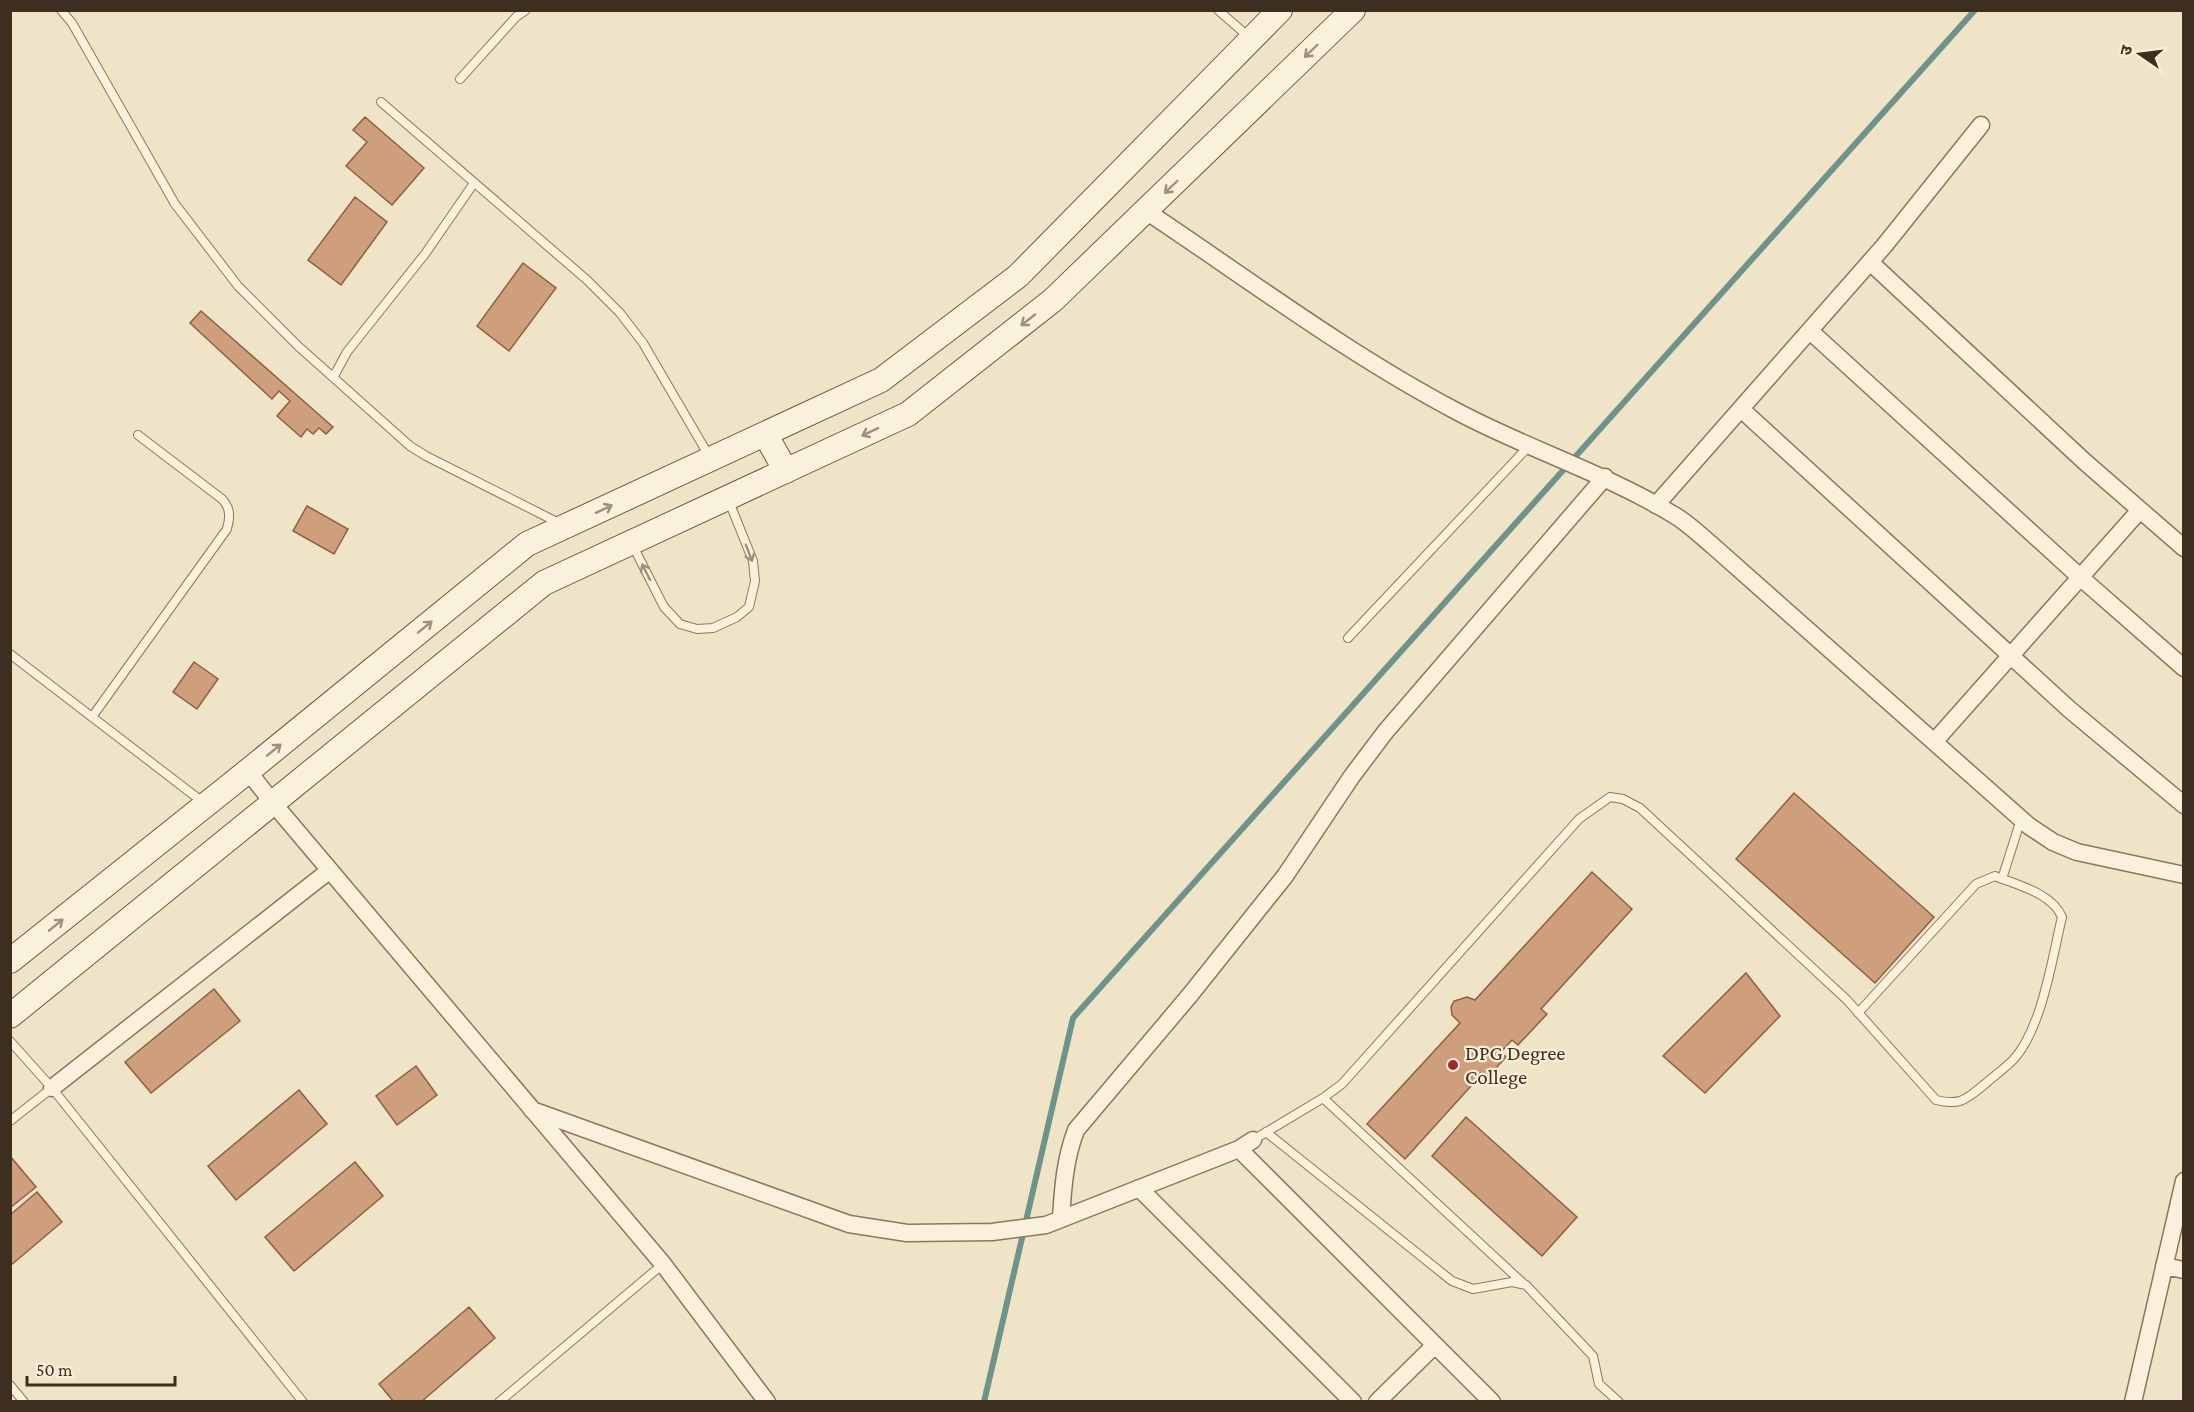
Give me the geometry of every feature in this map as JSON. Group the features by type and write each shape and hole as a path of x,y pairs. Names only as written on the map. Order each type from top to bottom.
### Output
{"main road":[{"path":"10,961 207,805 526,544 881,380 1018,276 1280,10"},
{"path":"10,1016 544,583 908,414 1053,300 1353,10"},
{"path":"765,434 786,471"}],"street":[{"path":"1656,505 1870,262 1981,125"},
{"path":"1146,211 1343,344 1404,382 1457,412 1553,457 1605,477 1676,516 1713,546 2021,819 2053,842 2077,852 2184,875"},
{"path":"1870,262 2085,462 2184,548"},
{"path":"1810,331 2080,577 2184,668"},
{"path":"1741,409 2069,709 2184,805"},
{"path":"1054,1222 1068,1152 1076,1130 1191,995 1285,876 1352,776 1386,731 1605,477"},
{"path":"1934,742 2140,510"},
{"path":"248,771 531,1110 663,1264 767,1401"},
{"path":"52,1088 330,870"},
{"path":"531,1110 849,1224 907,1233 992,1232 1054,1222 1252,1141 1435,1345 1492,1401"},
{"path":"2133,1401 2184,1181"},
{"path":"1139,1188 1353,1401"},
{"path":"2164,1266 2184,1270"},
{"path":"1377,1401 1435,1345"}],"lane":[{"path":"61,10 72,23 175,204 238,286 298,346 391,429 426,456 565,526"},
{"path":"460,80 516,17 526,10"},
{"path":"1218,10 1250,39"},
{"path":"381,102 587,280 620,313 643,343 711,459"},
{"path":"334,376 347,352 425,254 474,183"},
{"path":"92,717 227,529 230,518 228,505 222,499 138,435"},
{"path":"1348,638 1529,446"},
{"path":"631,543 664,608 680,624 697,629 712,628 737,617 749,607 755,581 753,561 727,498"},
{"path":"10,654 207,805"},
{"path":"1526,1286 1512,1282 1473,1289 1452,1281 1252,1141 1342,1084 1579,819 1610,797 1623,799 1640,808 1858,1013 1936,1100 1955,1103 1965,1100 2013,1059 2036,1019 2062,917 2059,909 2039,894 1995,876 1976,884 1858,1013"},
{"path":"2002,879 2021,819"},
{"path":"10,1041 52,1088 303,1401"},
{"path":"10,1121 52,1088"},
{"path":"1323,1098 1526,1286 1593,1356 1599,1384 1619,1401"},
{"path":"499,1401 663,1264"},
{"path":"10,1385 24,1401"}],"building":[{"path":"365,117 424,168 392,205 346,166 367,142 353,130"},
{"path":"355,197 387,222 341,285 308,260"},
{"path":"523,263 556,288 509,351 477,326"},
{"path":"201,311 333,427 326,434 319,428 313,434 307,429 301,437 277,416 290,401 279,391 272,399 190,323"},
{"path":"307,506 348,529 334,554 293,531"},
{"path":"194,662 218,679 197,709 173,692"},
{"path":"1794,793 1934,917 1875,983 1736,859"},
{"path":"1592,872 1632,909 1541,1009 1547,1014 1518,1045 1512,1040 1501,1052 1506,1057 1486,1079 1481,1075 1405,1159 1367,1124 1460,1023 1452,1015 1451,1007 1454,1001 1467,997 1475,1000"},
{"path":"1746,973 1780,1016 1705,1093 1663,1056"},
{"path":"214,989 240,1021 151,1093 125,1062"},
{"path":"416,1066 437,1095 397,1125 376,1096"},
{"path":"299,1090 327,1124 236,1200 208,1166"},
{"path":"1466,1117 1577,1217 1542,1256 1432,1156"},
{"path":"10,1156 36,1187 10,1208"},
{"path":"355,1162 383,1196 294,1271 265,1237"},
{"path":"37,1192 62,1222 10,1266 10,1215"},
{"path":"469,1307 495,1338 421,1402 394,1402 379,1384"}],"waterway":[{"path":"984,1402 1073,1018 1975,10"}],"place":[{"name":"DPG Degree College","path":"1453,1065"}]}
